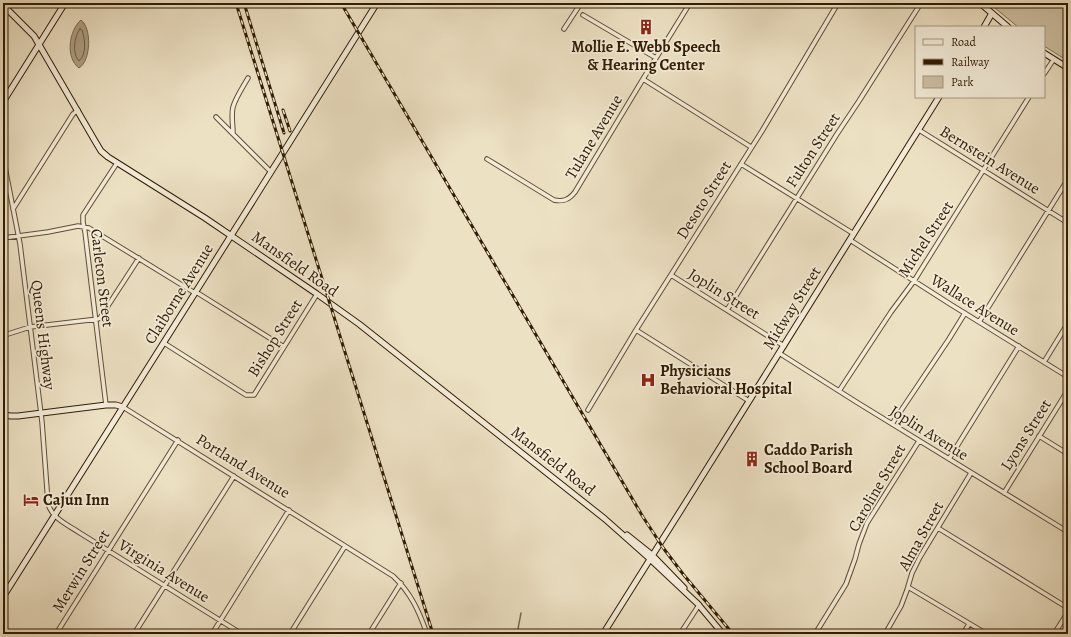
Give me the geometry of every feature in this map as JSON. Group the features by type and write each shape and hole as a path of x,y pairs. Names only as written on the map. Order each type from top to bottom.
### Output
{"street":[{"path":"3,102 65,3"},
{"name":"Claiborne Avenue","path":"3,597 196,293 377,3"},
{"path":"564,29 581,3"},
{"name":"Tulane Avenue","path":"487,159 550,198 559,201 572,197 690,3"},
{"name":"Desoto Street","path":"588,410 636,330 752,147 838,3"},
{"name":"Fulton Street","path":"727,310 836,134 859,101 921,3"},
{"path":"980,3 1007,26"},
{"name":"Mansfield Road","path":"3,5 34,36 101,150 108,157 231,235 317,294 384,344 618,528 679,581 723,634"},
{"path":"985,26 992,14"},
{"path":"583,15 656,58"},
{"path":"1045,54 1068,68"},
{"path":"1045,72 1054,59"},
{"path":"233,133 233,107 248,78"},
{"path":"643,79 752,147"},
{"name":"Midway Street","path":"603,634 939,98"},
{"name":"Michel Street","path":"838,391 891,312 914,281 1028,98"},
{"path":"13,209 78,110"},
{"path":"216,117 271,172"},
{"name":"Bernstein Avenue","path":"919,130 1068,223"},
{"name":"Queens Highway","path":"3,157 18,236 30,327 41,413 48,503 54,516"},
{"name":"Carleton Street","path":"106,405 84,226 82,220 117,163"},
{"path":"741,164 854,234"},
{"path":"979,322 1068,179"},
{"path":"3,238 84,226 93,230 284,347"},
{"name":"Wallace Avenue","path":"850,240 1068,377"},
{"path":"8,334 30,327 100,318 139,258"},
{"name":"Joplin Street","path":"671,275 784,346"},
{"name":"Bishop Street","path":"164,343 246,395 254,395 317,294"},
{"path":"892,424 945,346 965,313"},
{"path":"1044,362 1068,323"},
{"path":"636,330 749,401"},
{"path":"949,459 1019,346"},
{"name":"Joplin Avenue","path":"779,353 838,391 1068,532"},
{"name":"Lyons Street","path":"1004,493 1068,390"},
{"name":"Portland Avenue","path":"3,415 12,416 106,405 123,406 388,573 401,583 412,598 427,634"},
{"path":"1040,436 1068,454"},
{"name":"Merwin Street","path":"56,634 178,440"},
{"name":"Caroline Street","path":"815,634 846,584 867,523 919,441"},
{"name":"Alma Street","path":"885,634 898,613 912,573 920,557 972,473"},
{"path":"134,634 234,476"},
{"path":"212,634 289,510"},
{"name":"Virginia Avenue","path":"54,516 242,634"},
{"path":"938,528 1068,608"},
{"path":"290,634 345,546"},
{"path":"369,634 401,583"},
{"path":"908,587 987,634"},
{"path":"680,634 699,605"},
{"path":"1054,634 1068,612"},
{"path":"963,634 969,624"}],"green space":[{"path":"989,3 1068,3 1068,61 1045,47 1045,26 1017,26"}],"water":[{"path":"81,20 85,24 87,30 89,44 86,59 79,68 72,58 70,44 74,30"}],"waterway":[{"path":"517,634 521,613"}],"railway":[{"path":"236,3 433,634"},
{"path":"244,3 284,133"},
{"path":"341,3 643,517 683,574 733,634"},
{"path":"283,110 290,131"}],"place":[{"name":"Mollie E. Webb Speech & Hearing Center","path":"646,27"},
{"name":"Physicians Behavioral Hospital","path":"648,380"},
{"name":"Caddo Parish School Board","path":"752,459"},
{"name":"Cajun Inn","path":"31,500"}]}
